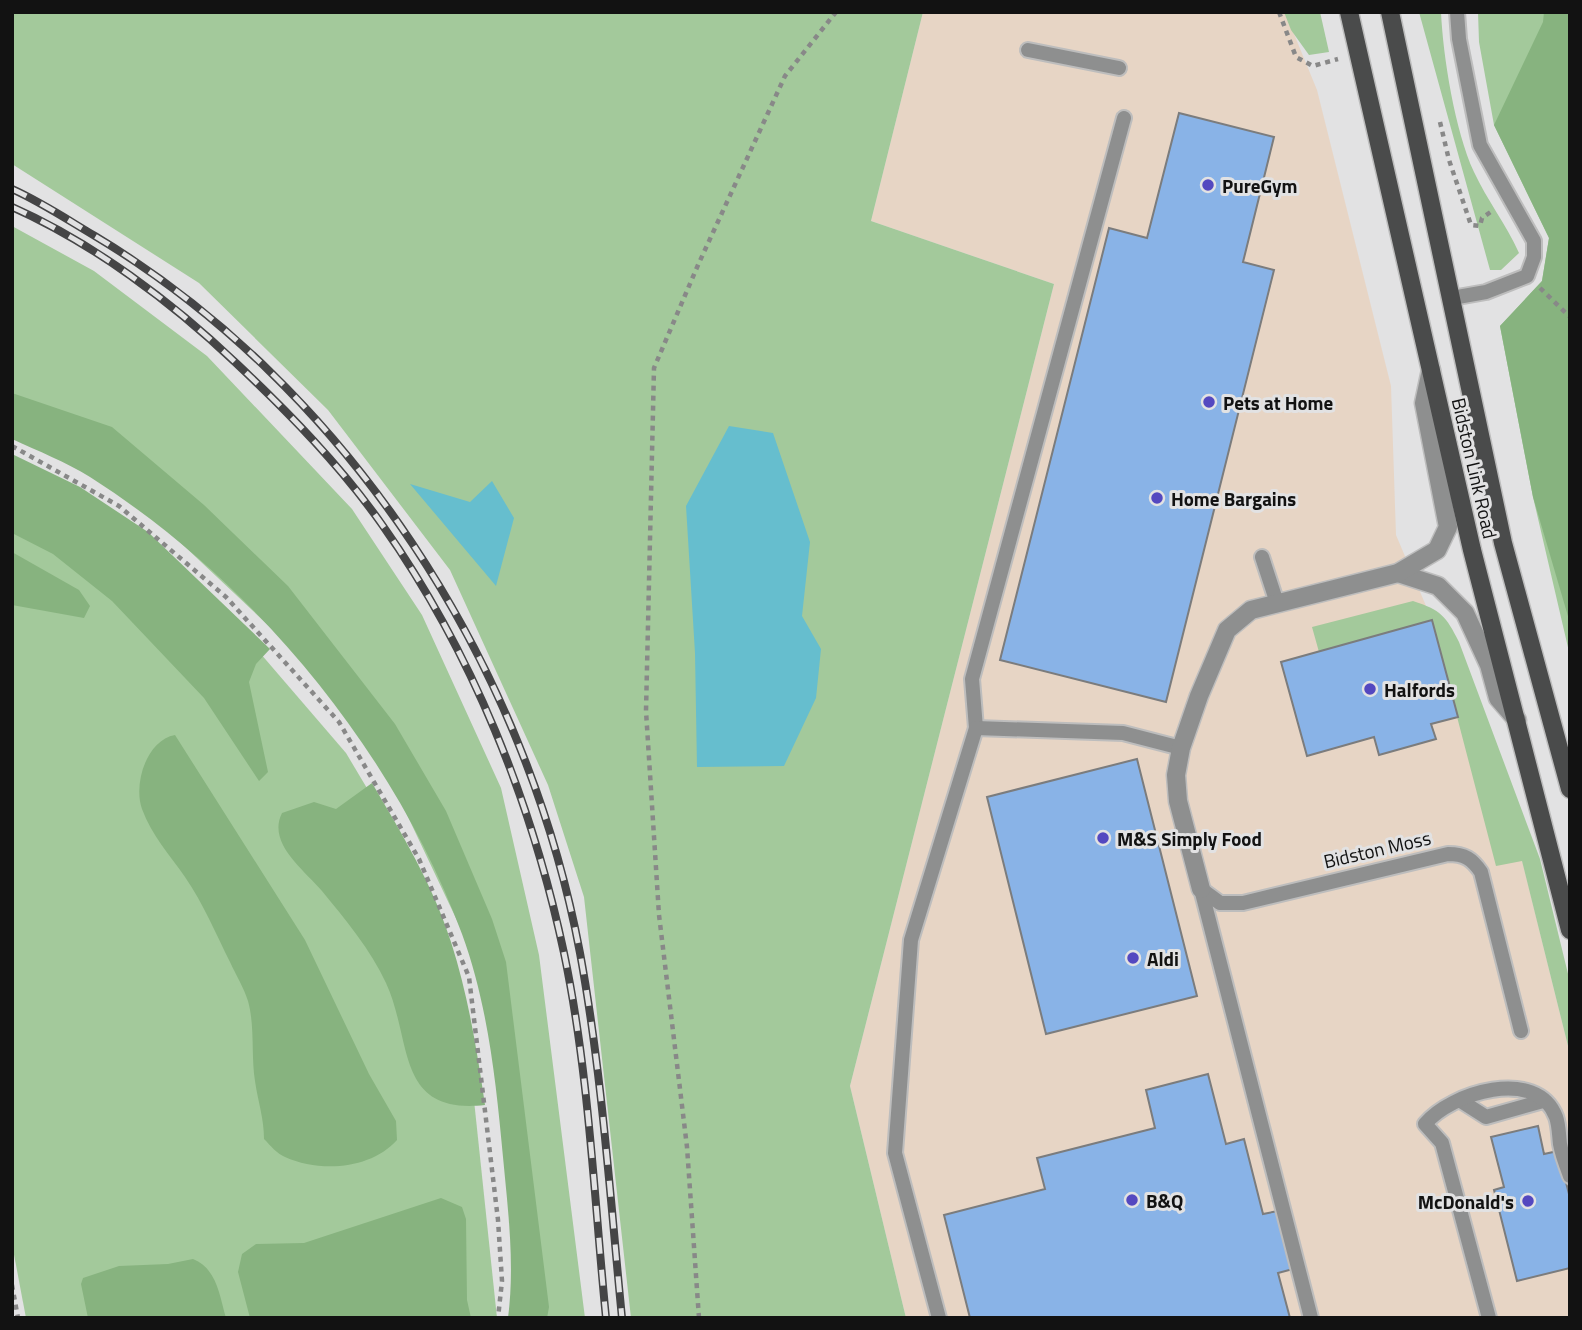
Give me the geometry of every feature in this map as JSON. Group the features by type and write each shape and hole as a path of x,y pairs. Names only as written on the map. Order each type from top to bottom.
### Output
{"main road":[{"name":"Bidston Link Road","path":"1349,12 1472,550 1570,930"},
{"name":"Bidston Link Road","path":"1390,12 1503,543 1570,789"}],"street":[{"path":"1201,889 1178,801 1176,775 1181,748 1199,696 1227,630 1251,610 1398,573 1437,550 1448,527 1424,403 1431,370"},
{"path":"1398,573 1438,586 1465,613 1489,665 1498,698 1517,720"}],"lane":[{"path":"1452,298 1486,292 1527,276 1534,257 1534,241 1480,145 1459,39 1458,12"},
{"path":"1028,50 1119,68"},
{"path":"939,1318 895,1153 911,940 976,728 972,679 1124,118"},
{"path":"1262,557 1277,603"},
{"path":"976,728 1122,733 1181,748"},
{"name":"Bidston Moss","path":"1201,889 1220,903 1243,903 1448,854 1462,854 1474,861 1481,872 1521,1031"},
{"path":"1201,889 1224,967 1311,1318"},
{"path":"1489,1318 1442,1143 1425,1125 1435,1111 1505,1087 1537,1093 1556,1116 1561,1148 1570,1176"},
{"path":"1461,1101 1486,1117 1543,1101"}],"path":[{"path":"699,1318 687,1147 659,915 646,711 654,368 785,76 836,12"},
{"path":"1279,12 1296,57 1313,66 1338,59"},
{"path":"1439,120 1471,225 1480,226 1482,218 1510,199"},
{"path":"1527,276 1570,317"},
{"path":"12,446 119,506 226,597 339,722 419,859 469,977 498,1220 502,1281 498,1318"},
{"path":"12,1285 18,1318"}],"shaded area":[{"path":"923,12 1285,12 1317,90 1391,386 1396,535 1432,620 1522,860 1570,1054 1570,1318 906,1318 850,1086 1054,284 871,221"}],"green space":[{"path":"12,12 923,12 871,221 1054,284 850,1086 906,1318 631,1318 584,897 548,785 450,570 328,410 199,283 12,164"},
{"path":"1284,12 1320,12 1329,52 1309,55 1291,30"},
{"path":"1419,12 1441,12 1451,94 1467,155 1519,253 1501,270 1490,270"},
{"path":"1478,12 1570,12 1570,656 1533,497 1500,326 1542,281 1549,238 1494,125 1479,42"},
{"path":"1544,12 1570,12 1570,623 1533,497 1500,326 1542,281 1549,238 1494,125 1543,22"},
{"path":"12,226 94,271 207,356 352,509 422,615 501,788 539,955 585,1318 513,1318 516,1304 500,1090 488,986 365,726 288,644 77,445 12,426"},
{"path":"12,393 112,427 204,505 288,586 395,724 446,811 492,919 506,962 549,1307 547,1318 508,1318 511,1278 509,1217 485,1016 462,934 433,866 398,800 358,737 312,676 262,619 208,567 151,519 90,477 12,439"},
{"path":"12,454 80,487 148,532 270,649 256,664 249,682 268,772 259,781 204,698 112,601 53,554 12,533"},
{"path":"12,458 204,588 346,753 408,857 463,996 497,1318 26,1318 12,1244"},
{"path":"12,552 79,590 90,606 84,618 12,605"},
{"path":"1413,601 1442,615 1459,642 1540,859 1570,982 1570,1054 1522,861 1496,866 1432,621 1319,652 1312,627"},
{"path":"175,735 305,940 369,1074 396,1121 397,1140 374,1157 345,1165 314,1165 282,1156 264,1139 246,996 198,897 161,844 142,809 139,787 145,764 157,745"},
{"path":"372,783 416,860 444,921 467,1002 485,1105 456,1105 435,1098 421,1086 412,1070 394,1006 380,971 348,924 289,855 279,835 282,813 314,802 336,809"},
{"path":"441,1198 462,1207 466,1219 467,1300 471,1318 250,1318 238,1272 242,1254 256,1244 304,1243"},
{"path":"193,1259 201,1263 212,1276 226,1318 88,1318 81,1284 83,1278 119,1266 168,1264"}],"water":[{"path":"729,426 773,433 810,542 802,616 821,649 816,698 784,766 697,767 695,653 686,506"},
{"path":"492,481 514,518 496,586 410,484 470,502"}],"building":[{"path":"1179,113 1274,137 1243,262 1274,270 1166,702 1000,660 1109,228 1147,238"},
{"name":"Halfords","path":"1432,620 1458,717 1431,724 1436,739 1379,755 1374,737 1307,756 1281,662"},
{"path":"1137,759 1197,996 1046,1034 987,797"},
{"name":"B&Q","path":"1208,1074 1226,1144 1244,1139 1263,1214 1278,1211 1293,1269 1278,1273 1290,1318 970,1318 944,1215 1045,1189 1037,1158 1155,1128 1146,1090"},
{"path":"1538,1126 1544,1154 1558,1151 1570,1198 1570,1268 1517,1281 1494,1190 1504,1187 1491,1137"}],"railway":[{"path":"12,189 95,236 186,299 270,372 345,453 412,543 470,639 517,740 554,845 580,953 600,1089 622,1318"},
{"path":"12,207 102,256 158,296 256,382 350,482 415,574 444,625 495,730 535,840 551,896 572,998 585,1089 606,1318"}],"place":[{"name":"PureGym","path":"1208,185"},
{"name":"Pets at Home","path":"1209,402"},
{"name":"Home Bargains","path":"1157,498"},
{"name":"Halfords","path":"1370,689"},
{"name":"M&S Simply Food","path":"1103,838"},
{"name":"Aldi","path":"1133,958"},
{"name":"B&Q","path":"1132,1200"},
{"name":"McDonald's","path":"1528,1201"}]}
